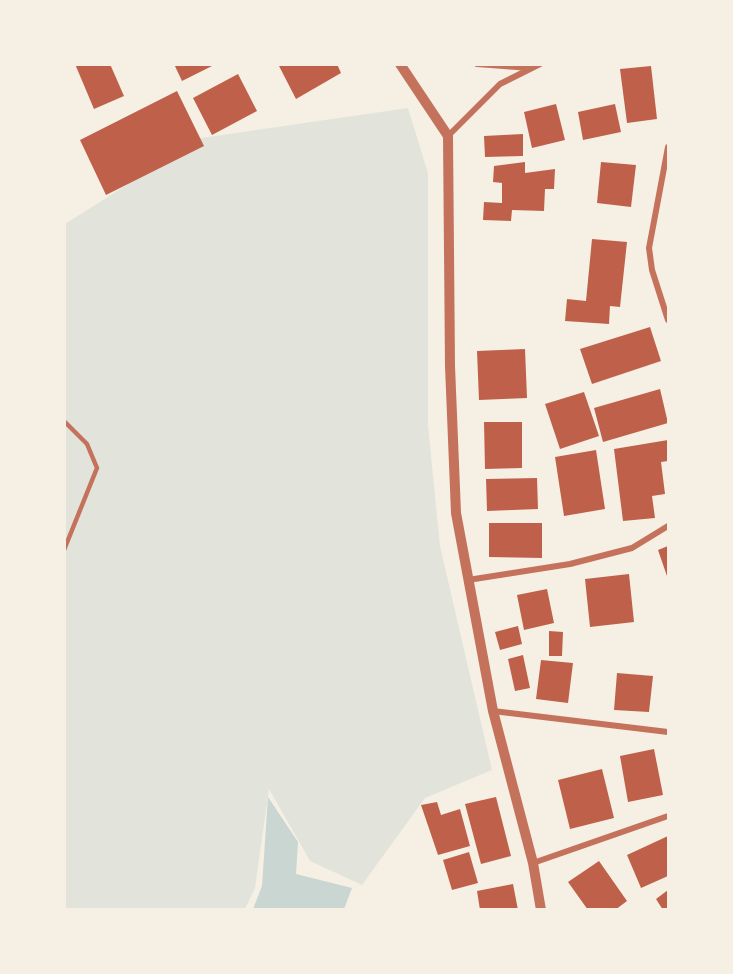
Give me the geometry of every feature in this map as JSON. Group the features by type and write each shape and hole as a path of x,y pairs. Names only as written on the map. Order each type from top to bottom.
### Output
{"street":[{"path":"400,64 448,136 450,366 456,513 494,711 533,863 541,909"},
{"path":"477,64 531,68"},
{"path":"448,136 500,84 540,64"},
{"path":"669,147 649,248 652,270 669,320"},
{"path":"468,580 570,564 632,549 669,526"},
{"path":"494,711 669,732"},
{"path":"533,863 669,816"}],"lane":[{"path":"64,422 87,444 97,468 64,550"}],"shaded area":[{"path":"408,108 428,173 428,425 440,546 492,770 425,798 362,885 310,861 269,789 255,888 245,909 65,910 65,224 201,138"},
{"path":"268,797 298,842 296,874 352,888 344,909 253,909 262,886"}],"building":[{"path":"75,64 110,64 124,96 94,109"},
{"path":"174,64 216,64 182,81"},
{"path":"278,64 337,64 341,73 296,99"},
{"path":"651,66 657,119 627,123 620,69"},
{"path":"238,74 257,111 212,135 193,98"},
{"path":"177,91 204,146 106,195 80,140"},
{"path":"556,104 565,140 532,148 524,112"},
{"path":"615,104 621,132 583,140 578,112"},
{"path":"523,134 523,156 485,157 484,136"},
{"path":"525,162 525,173 555,169 554,189 545,189 544,211 512,210 511,221 483,220 484,202 502,203 502,183 493,182 494,166"},
{"path":"601,162 636,165 631,207 597,203"},
{"path":"592,239 627,242 620,307 610,306 609,324 565,321 567,299 586,301"},
{"path":"650,327 661,361 592,384 580,349"},
{"path":"525,349 527,398 479,400 477,351"},
{"path":"660,389 668,423 603,442 594,408"},
{"path":"584,392 599,436 560,449 545,404"},
{"path":"484,422 522,422 522,468 485,469"},
{"path":"668,440 668,461 661,462 665,494 652,496 655,518 623,521 614,449"},
{"path":"596,450 605,509 564,516 555,457"},
{"path":"537,478 538,509 487,511 486,479"},
{"path":"489,523 542,523 542,558 489,557"},
{"path":"668,546 668,579 658,550"},
{"path":"629,574 634,622 590,627 585,579"},
{"path":"547,589 554,623 524,630 517,595"},
{"path":"518,626 522,644 500,650 495,632"},
{"path":"549,631 563,632 562,656 549,656"},
{"path":"523,655 530,688 515,691 508,659"},
{"path":"541,660 573,663 568,703 536,699"},
{"path":"617,673 653,676 649,712 614,710"},
{"path":"654,749 663,795 628,802 620,756"},
{"path":"602,769 614,818 570,829 558,780"},
{"path":"496,797 511,856 481,864 465,804"},
{"path":"437,802 441,815 460,809 470,846 438,855 421,805"},
{"path":"668,836 668,876 641,888 627,855"},
{"path":"469,852 478,883 452,890 443,860"},
{"path":"599,861 627,901 615,910 588,910 568,882"},
{"path":"513,884 518,910 480,910 477,891"},
{"path":"668,890 668,910 663,910 656,899"}]}
